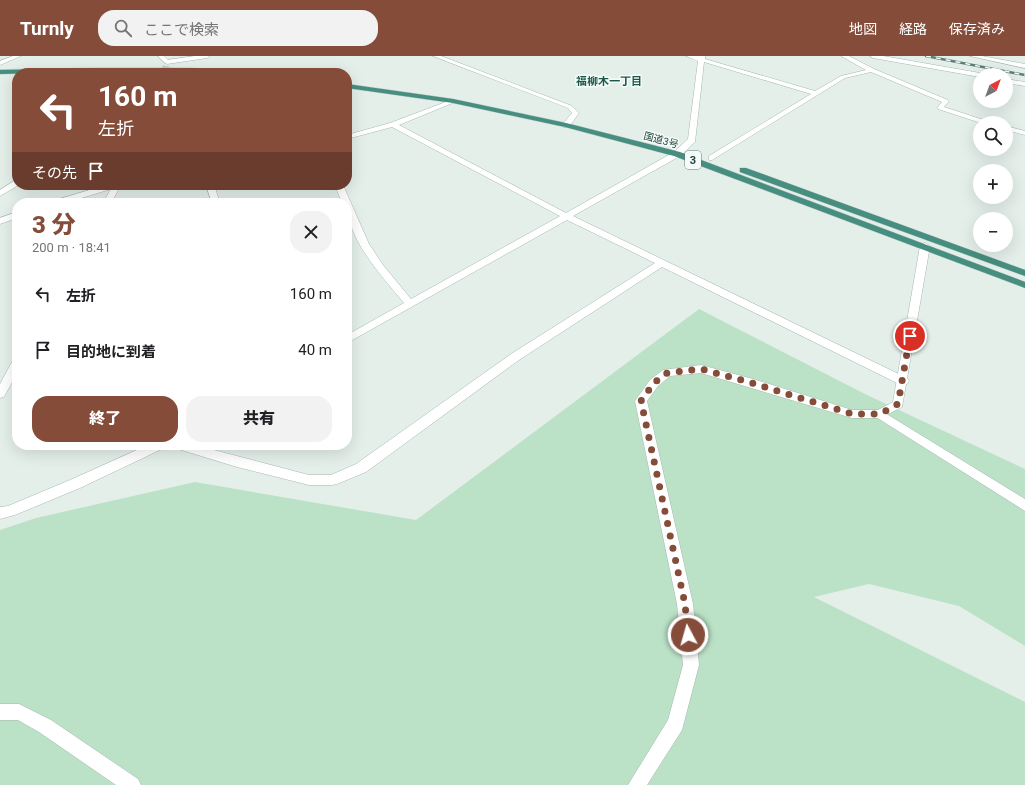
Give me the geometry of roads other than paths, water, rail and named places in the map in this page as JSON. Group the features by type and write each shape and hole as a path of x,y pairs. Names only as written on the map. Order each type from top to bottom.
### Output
{"highway":[{"path":"0,72 12,71"},
{"path":"0,76 12,76"},
{"name":"国道3号","path":"352,82 472,98 716,160"},
{"name":"国道3号","path":"352,87 453,101 569,122"},
{"name":"国道3号","path":"680,151 1025,285"},
{"path":"734,166 1025,273"}],"street":[{"path":"0,64 18,56"},
{"path":"161,56 167,62 207,56"},
{"path":"436,56 570,107 576,113 569,122"},
{"path":"689,56 701,58 817,94"},
{"path":"844,56 872,70 946,101 940,108 973,118"},
{"path":"873,56 973,74"},
{"path":"973,56 1025,66"},
{"path":"352,337 680,151 692,140 701,58"},
{"path":"716,160 843,77 872,70"},
{"path":"1013,82 1025,84"},
{"path":"352,136 393,125 453,101"},
{"path":"393,125 566,216 903,381"},
{"path":"1013,130 1025,133"},
{"path":"0,194 12,186"},
{"path":"72,198 98,190"},
{"path":"352,216 364,244 379,266 410,304"},
{"path":"0,221 12,217"},
{"path":"637,785 676,724 691,665 685,604 641,401 654,383 667,373 701,369 749,382 852,414 880,414 898,404 925,246"},
{"path":"196,450 309,480 332,480 361,468 515,357 662,263"},
{"path":"0,394 12,372"},
{"path":"880,414 1025,506"},
{"path":"0,513 10,511 75,484 149,450"},
{"path":"0,712 19,712 45,726 132,785"}],"tunnel":[{"path":"166,68 167,62"}],"railway":[{"path":"926,56 1025,75"}],"district":[{"name":"福柳木一丁目","path":"609,81"}]}
